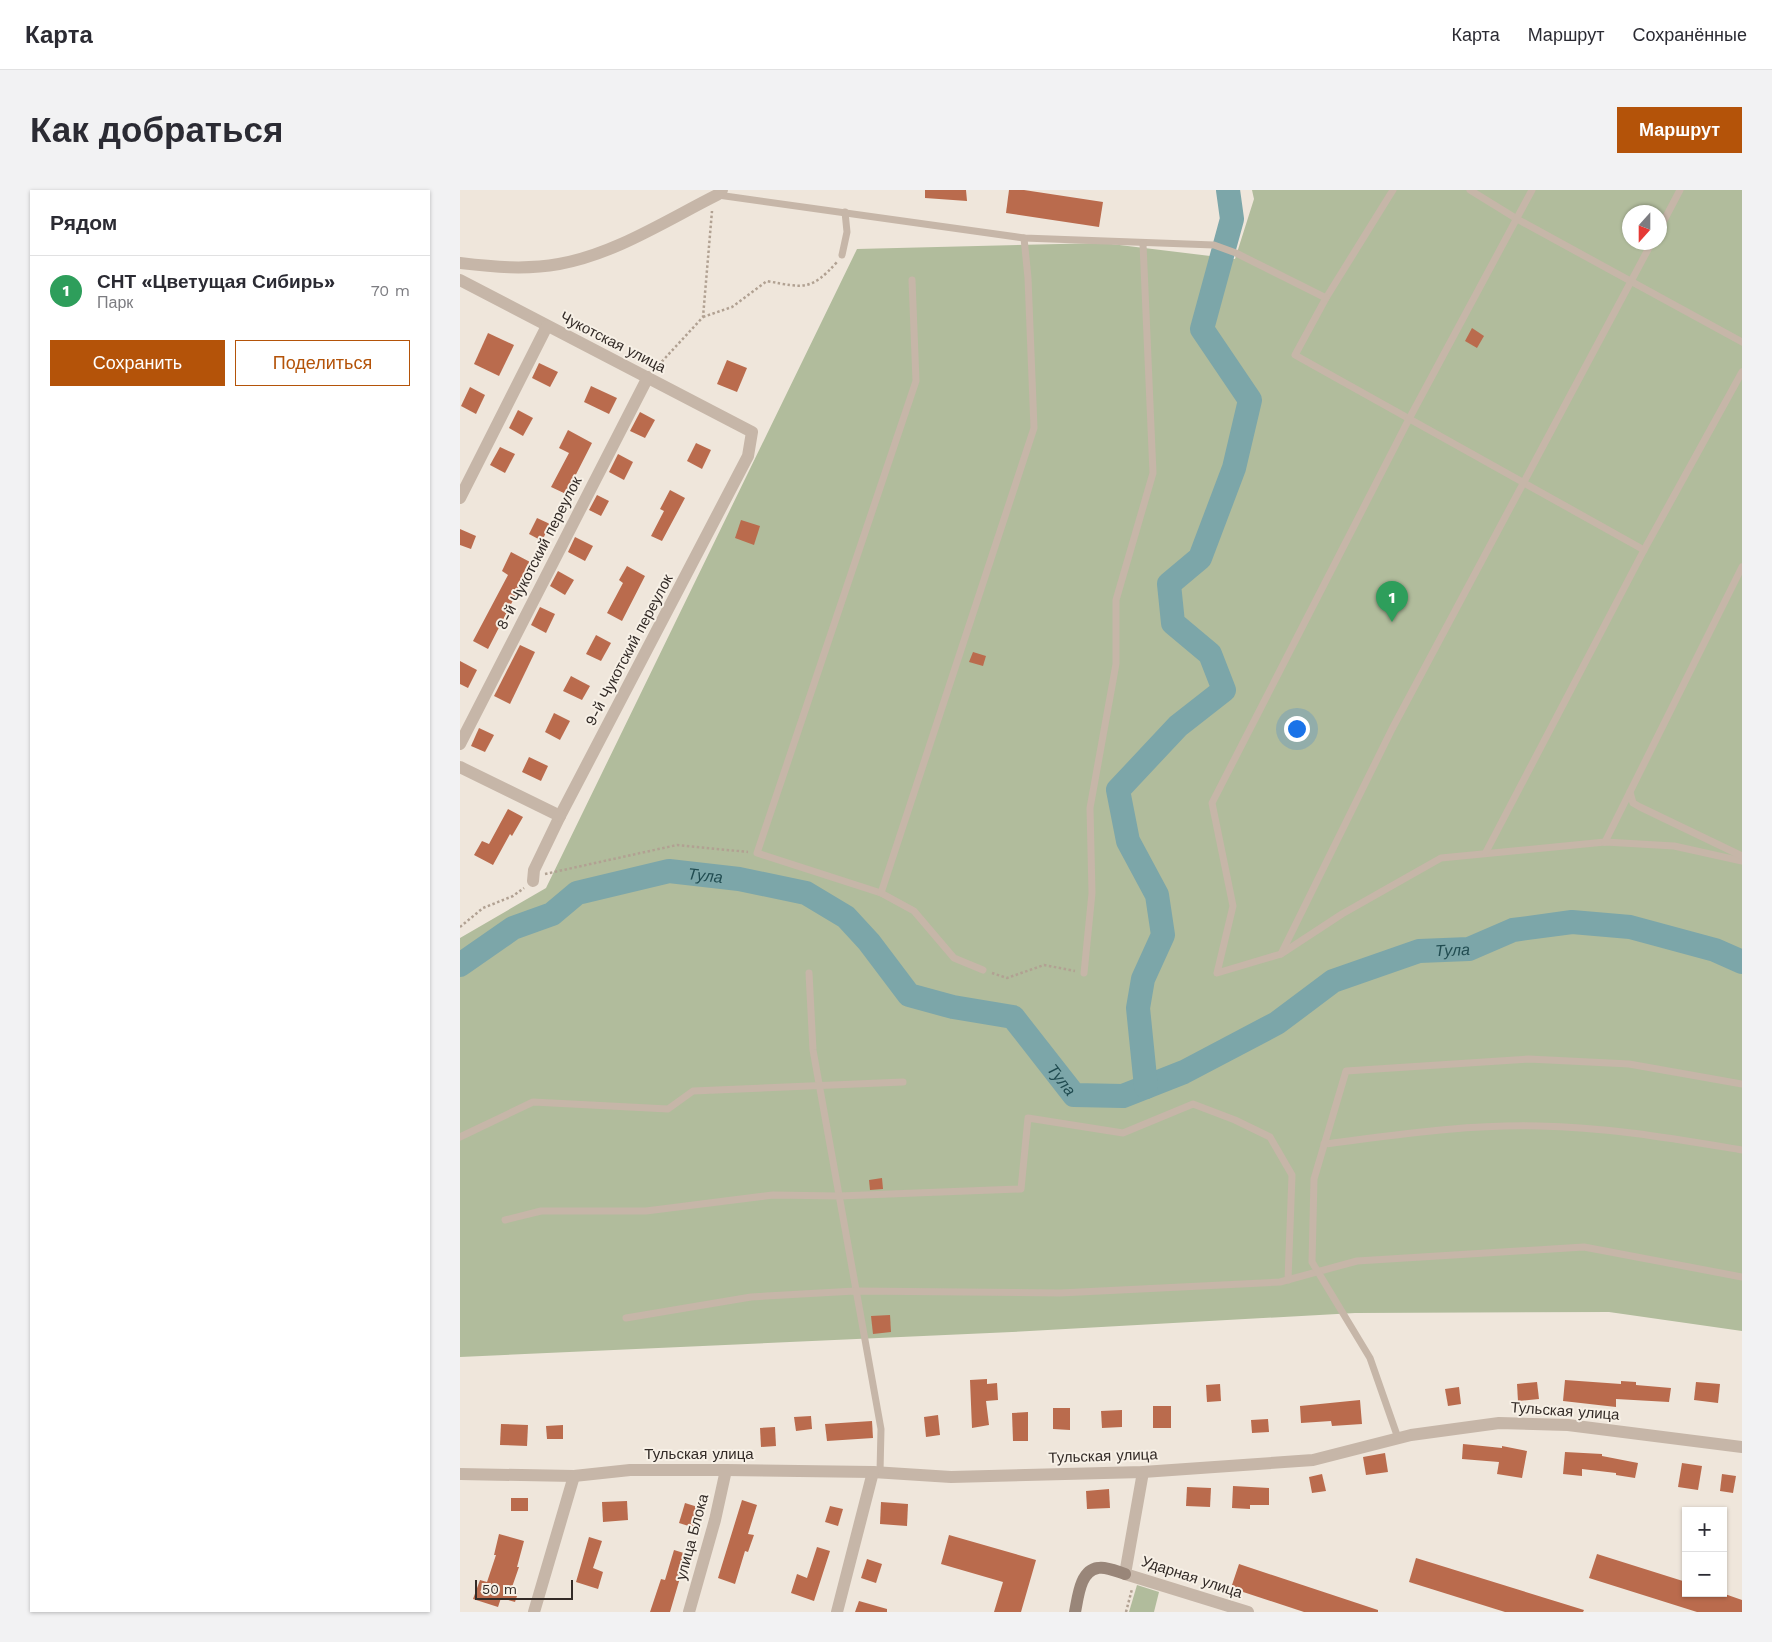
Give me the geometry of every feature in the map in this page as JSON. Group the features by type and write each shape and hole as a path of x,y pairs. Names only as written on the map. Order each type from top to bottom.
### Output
{"street":[{"path":"460,264 503,268 560,264 613,248 717,194"},
{"name":"Чукотская улица","path":"460,280 752,432"},
{"path":"460,498 548,326"},
{"name":"8-й Чукотский переулок","path":"460,744 648,377"},
{"name":"9-й Чукотский переулок","path":"532,882 534,870 560,816 748,456 752,432"},
{"path":"460,768 560,816"},
{"name":"Тульская улица","path":"460,1474 574,1476 630,1470 726,1470 876,1472 951,1477 1143,1472 1313,1460 1398,1438 1498,1423 1568,1425 1742,1447"},
{"name":"улица Блока","path":"689,1612 715,1520 726,1470"},
{"path":"836,1612 876,1472"},
{"path":"1075,1612 1085,1577 1089,1572 1099,1567 1131,1575 1143,1472"},
{"path":"534,1612 574,1476"},
{"name":"Ударная улица","path":"1131,1575 1248,1612"}],"lane":[{"path":"1393,190 1326,298 1295,355 1523,480 1644,550"},
{"path":"1470,190 1517,219 1742,342"},
{"path":"1532,190 1409,418 1212,802 1233,906 1217,973 1281,954 1342,914 1442,858 1486,852 1605,842 1674,846 1742,861"},
{"path":"1667,215 1680,190"},
{"path":"717,194 1024,238 1144,244 1214,245 1236,253 1326,298"},
{"path":"842,255 847,232 845,212"},
{"path":"881,893 1034,428 1028,278 1024,238"},
{"path":"1084,973 1092,893 1090,808 1116,664 1116,600 1153,473 1144,244"},
{"path":"1281,954 1392,729 1523,480 1648,250"},
{"path":"912,280 916,381 757,853 881,893 914,912 954,958 983,970"},
{"path":"1486,852 1644,550 1742,372"},
{"path":"1605,842 1742,567"},
{"path":"1630,792 1633,803 1742,856"},
{"path":"809,973 813,1050 881,1429 876,1472"},
{"path":"1398,1438 1370,1358 1312,1262 1314,1179 1346,1071 1529,1059 1628,1064 1742,1084"},
{"path":"460,1137 533,1102 668,1109 693,1091 903,1082"},
{"path":"505,1220 541,1212 646,1211 773,1196 838,1196 1021,1189 1028,1118 1123,1133 1193,1104 1235,1120 1270,1137 1292,1175 1288,1280"},
{"path":"1324,1144 1444,1129 1539,1126 1637,1133 1742,1150"},
{"path":"626,1318 752,1297 855,1291 1060,1294 1288,1280 1357,1261 1584,1247 1742,1277"}],"path":[{"path":"703,317 717,194"},
{"path":"648,377 703,317 732,307 767,281 806,286 820,281 842,255"},
{"path":"460,927 483,908 512,896 540,876 562,869 677,844 757,853"},
{"path":"983,970 1007,978 1044,965 1084,973"},
{"path":"1126,1612 1131,1575"}],"green space":[{"path":"1252,190 1742,190 1742,1331 1609,1312 1355,1313 1012,1332 460,1357 460,938 546,888 857,249 1103,243 1235,259 1254,199"},
{"path":"1137,1585 1159,1592 1154,1612 1129,1612"}],"building":[{"path":"925,190 966,190 967,201 925,198"},
{"path":"1009,190 1024,190 1103,202 1099,227 1006,213"},
{"path":"1472,328 1484,336 1477,348 1465,341"},
{"path":"488,333 514,345 499,376 474,364"},
{"path":"727,360 747,368 737,392 717,384"},
{"path":"539,363 558,372 550,387 532,378"},
{"path":"591,386 617,398 609,414 584,402"},
{"path":"470,387 485,395 476,414 461,406"},
{"path":"518,410 533,418 523,436 509,428"},
{"path":"640,412 655,420 645,438 630,431"},
{"path":"568,430 592,443 566,494 551,487 569,453 559,448"},
{"path":"696,443 711,450 702,469 687,461"},
{"path":"500,447 515,454 505,473 490,465"},
{"path":"618,454 633,462 624,480 609,472"},
{"path":"670,490 685,498 662,541 651,536 664,511 660,509"},
{"path":"597,495 609,501 601,516 589,510"},
{"path":"537,518 550,524 542,541 529,534"},
{"path":"741,520 760,526 754,545 735,538"},
{"path":"460,529 476,536 471,549 460,545"},
{"path":"575,537 593,546 585,561 568,552"},
{"path":"511,552 532,563 488,649 473,641 508,575 502,571"},
{"path":"627,566 645,576 622,621 607,613 623,583 619,580"},
{"path":"558,571 574,580 565,595 550,586"},
{"path":"540,607 555,614 546,633 531,625"},
{"path":"596,635 611,643 601,661 586,654"},
{"path":"520,645 535,652 510,704 494,696"},
{"path":"973,652 986,656 983,666 969,662"},
{"path":"460,661 477,670 468,688 460,684"},
{"path":"571,676 590,686 582,700 563,691"},
{"path":"554,713 570,721 560,740 545,732"},
{"path":"479,728 494,735 485,752 471,746"},
{"path":"529,757 548,766 541,781 522,772"},
{"path":"508,809 523,817 512,836 510,834 493,865 474,855 482,841 489,844"},
{"path":"882,1178 883,1189 870,1190 869,1180"},
{"path":"890,1315 891,1332 873,1334 871,1316"},
{"path":"987,1379 987,1384 997,1383 998,1400 986,1401 989,1425 972,1428 970,1380"},
{"path":"1565,1380 1621,1384 1621,1381 1636,1382 1636,1385 1671,1388 1669,1402 1616,1399 1616,1407 1563,1401"},
{"path":"1537,1382 1539,1399 1518,1401 1517,1384"},
{"path":"1696,1382 1720,1384 1718,1403 1694,1400"},
{"path":"1220,1384 1221,1401 1207,1402 1206,1385"},
{"path":"1459,1387 1461,1404 1448,1406 1445,1389"},
{"path":"1360,1400 1362,1424 1332,1426 1331,1421 1301,1423 1300,1406"},
{"path":"1153,1406 1171,1406 1171,1428 1153,1428"},
{"path":"1053,1408 1070,1408 1070,1430 1053,1429"},
{"path":"1122,1410 1122,1427 1102,1428 1101,1411"},
{"path":"1028,1412 1028,1441 1013,1441 1012,1413"},
{"path":"938,1415 940,1435 926,1437 924,1417"},
{"path":"811,1416 812,1429 796,1431 794,1417"},
{"path":"1268,1419 1269,1432 1252,1433 1251,1420"},
{"path":"872,1421 873,1438 827,1441 825,1424"},
{"path":"501,1424 528,1425 527,1446 500,1445"},
{"path":"563,1425 563,1439 547,1439 546,1426"},
{"path":"775,1427 776,1446 761,1447 760,1428"},
{"path":"1463,1444 1502,1448 1502,1446 1527,1451 1522,1478 1497,1474 1499,1462 1462,1459"},
{"path":"1565,1452 1602,1454 1602,1456 1638,1463 1635,1478 1616,1475 1616,1473 1582,1469 1582,1476 1563,1474"},
{"path":"1385,1453 1388,1472 1366,1475 1363,1457"},
{"path":"1682,1463 1702,1466 1698,1490 1678,1487"},
{"path":"1322,1474 1326,1491 1312,1493 1309,1477"},
{"path":"1722,1474 1736,1476 1733,1493 1720,1491"},
{"path":"1233,1486 1269,1488 1269,1505 1250,1505 1250,1509 1232,1508"},
{"path":"1187,1487 1211,1488 1210,1507 1186,1506"},
{"path":"1109,1489 1110,1508 1087,1509 1086,1491"},
{"path":"511,1498 528,1498 528,1511 511,1511"},
{"path":"742,1500 757,1505 748,1534 754,1535 748,1552 745,1551 735,1584 718,1578"},
{"path":"627,1501 628,1520 603,1522 602,1502"},
{"path":"881,1502 908,1504 907,1526 880,1524"},
{"path":"685,1503 701,1508 695,1528 679,1523"},
{"path":"830,1506 843,1509 838,1526 825,1522"},
{"path":"499,1534 524,1541 517,1567 519,1567 511,1590 518,1593 515,1602 501,1598 498,1607 473,1599 480,1580 487,1582 496,1555 494,1555"},
{"path":"949,1535 1036,1560 1021,1612 994,1612 1003,1582 941,1564"},
{"path":"589,1537 602,1541 593,1568 603,1572 598,1589 576,1582"},
{"path":"817,1547 830,1551 814,1601 791,1593 797,1574 807,1578"},
{"path":"674,1550 687,1554 670,1612 650,1612 661,1579 665,1580"},
{"path":"1597,1554 1682,1581 1682,1597 1727,1597 1727,1595 1742,1600 1742,1612 1697,1612 1589,1578"},
{"path":"1416,1558 1584,1610 1583,1612 1505,1612 1409,1582"},
{"path":"867,1559 882,1564 876,1583 861,1578"},
{"path":"1239,1564 1378,1610 1378,1612 1304,1612 1231,1588"},
{"path":"859,1601 887,1609 887,1612 855,1612"}],"waterway":[{"path":"1146,1087 1138,1008 1143,979 1163,935 1157,895 1128,841 1118,790 1178,726 1224,690 1210,654 1173,623 1169,584 1200,558 1234,468 1250,400 1202,329 1232,219 1228,190"},
{"name":"Тула","path":"460,965 513,928 552,914 577,893 669,871 739,879 806,893 846,917 869,942 909,995 953,1007 1013,1017 1074,1095 1123,1096 1184,1072 1277,1023 1333,981 1419,951 1469,949 1513,930 1572,922 1630,927 1715,950 1742,962"}],"place":[{"name":"СНТ «Цветущая Сибирь»","path":"1392,622"}]}
